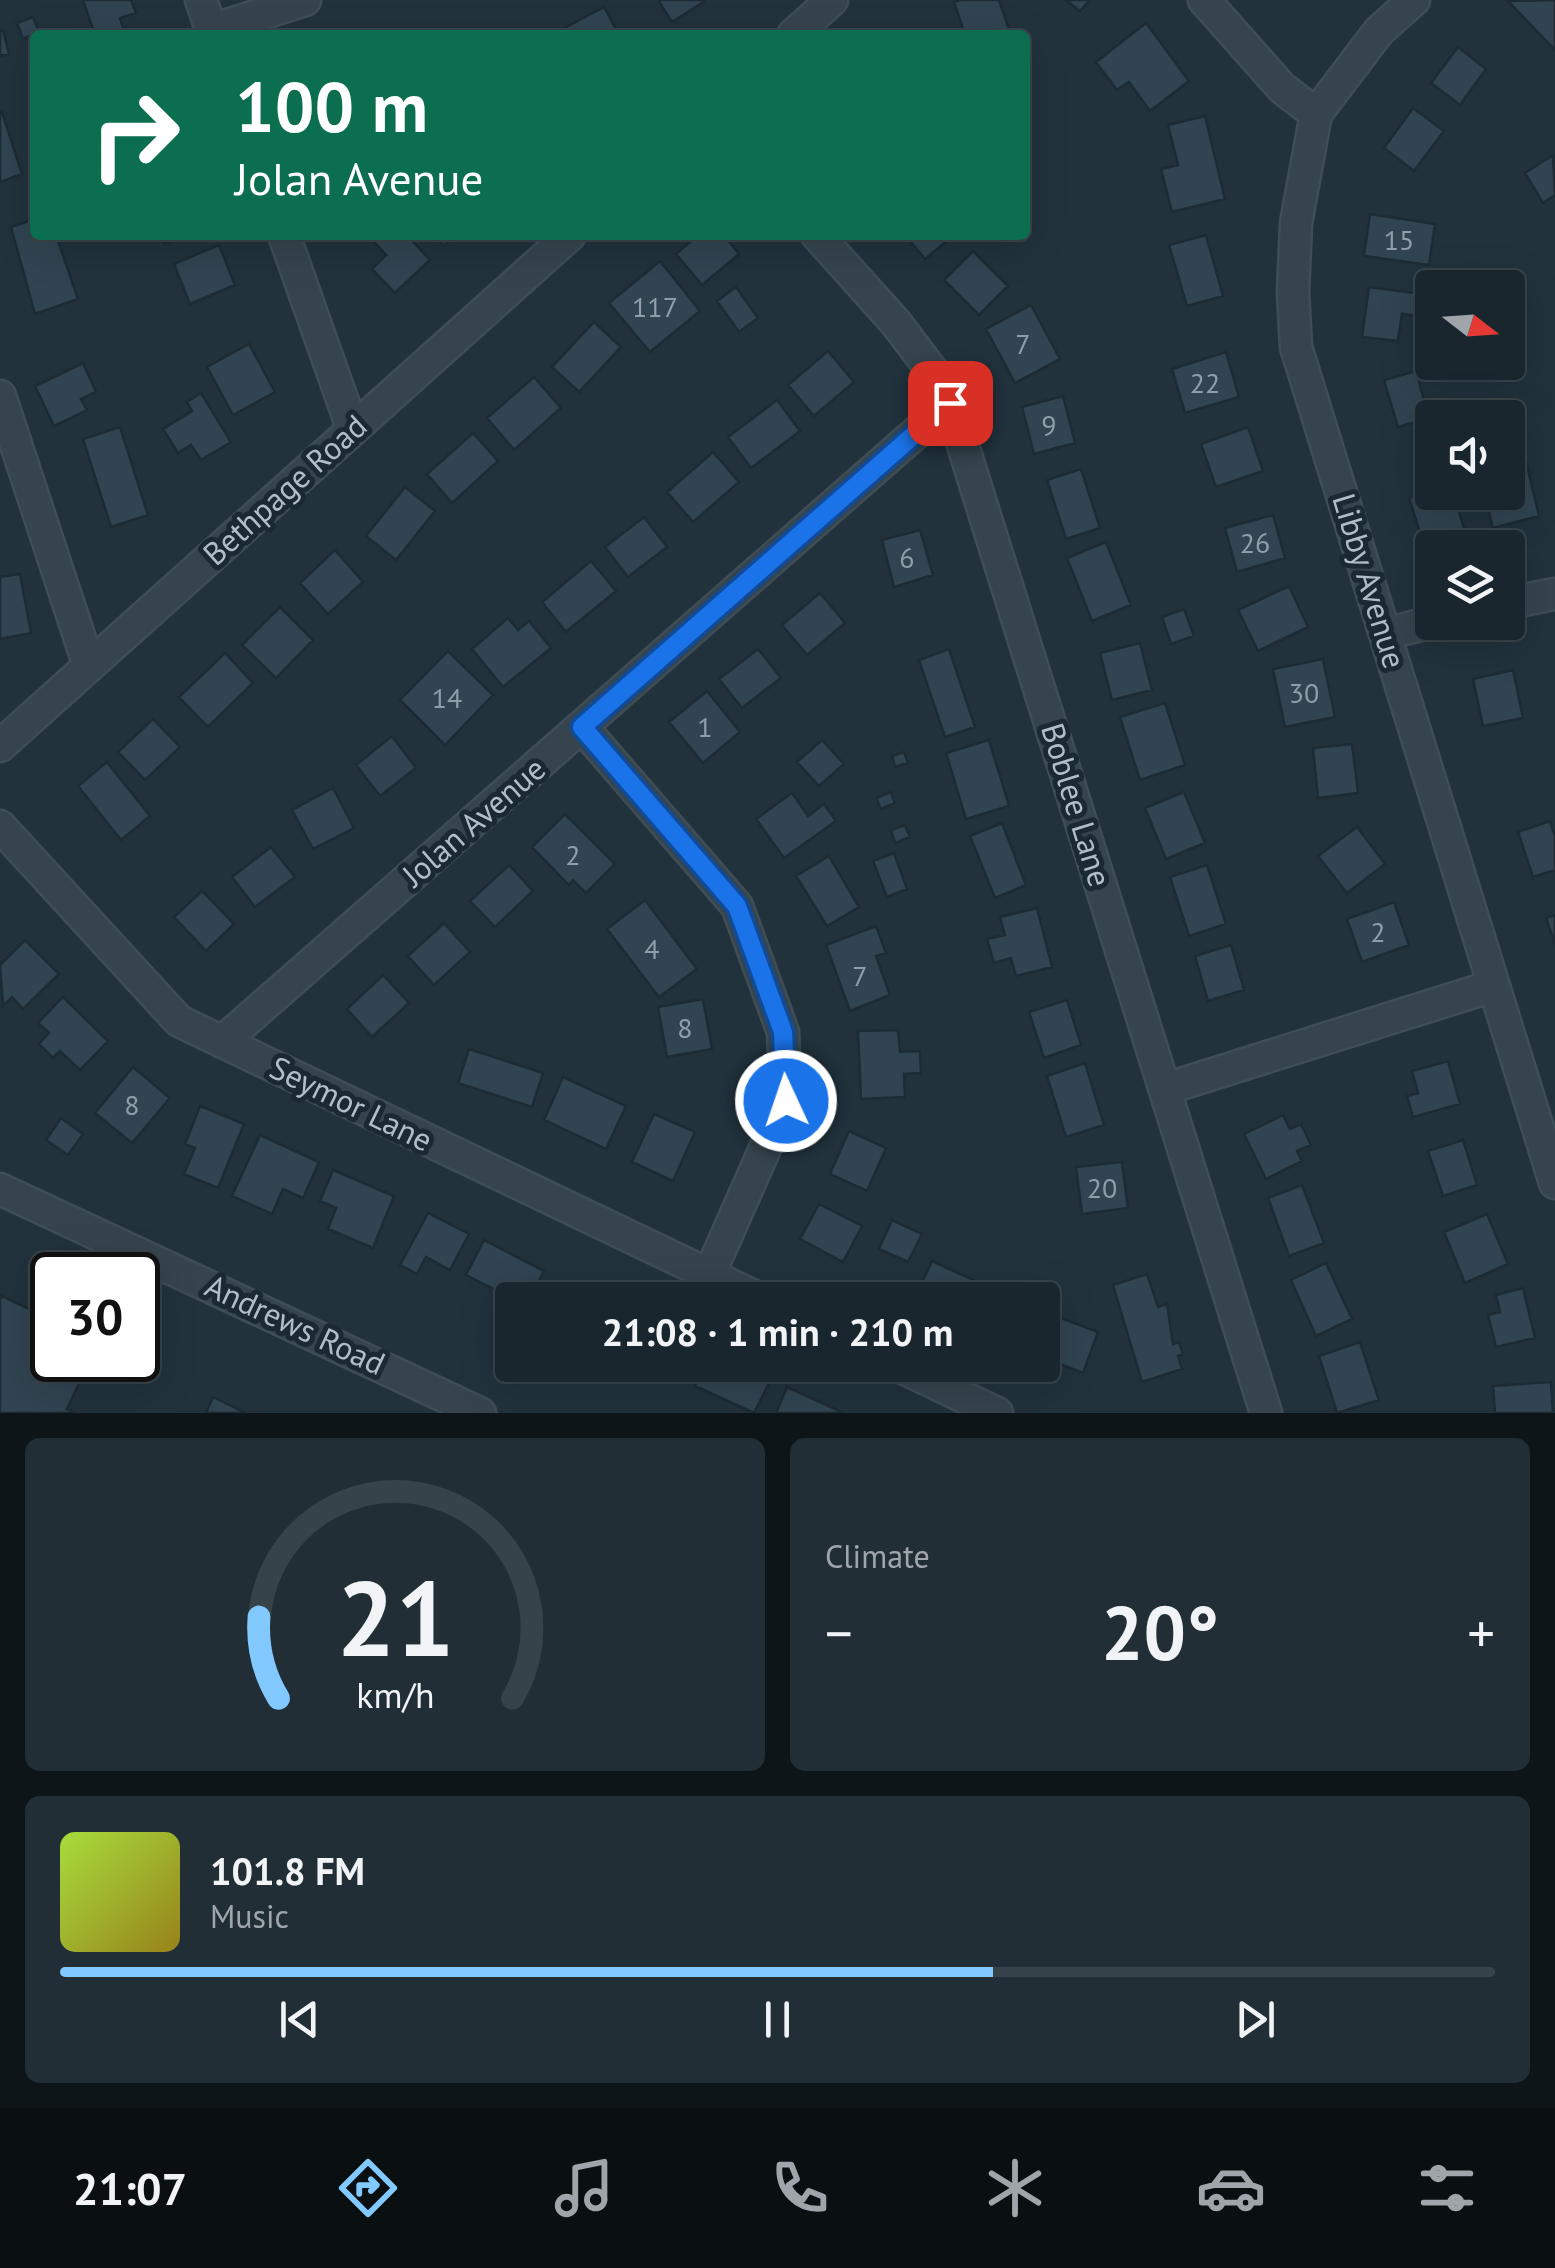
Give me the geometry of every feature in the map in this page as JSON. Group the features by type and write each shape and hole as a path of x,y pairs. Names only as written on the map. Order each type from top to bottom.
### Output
{"street":[{"path":"201,0 211,30"},
{"path":"220,30 304,0"},
{"path":"799,30 832,0"},
{"path":"1204,0 1282,88 1316,114"},
{"name":"Libby Avenue","path":"1414,0 1379,31 1316,114 1296,223 1292,293 1296,347 1555,1183"},
{"path":"286,240 352,430"},
{"name":"Bethpage Road","path":"0,746 564,240"},
{"name":"Boblee Lane","path":"821,240 896,323 945,388 1266,1413"},
{"path":"0,396 89,666"},
{"name":"Jolan Avenue","path":"222,1042 950,403"},
{"path":"1525,600 1555,594"},
{"path":"1385,634 1415,626"},
{"path":"582,727 737,906 783,1032 786,1101 709,1274"},
{"name":"Seymor Lane","path":"0,826 179,1021 725,1282"},
{"path":"1165,1090 1493,986"},
{"name":"Andrews Road","path":"0,1189 480,1413"},
{"path":"932,1382 997,1413"}],"building":[{"path":"83,0 131,0 136,13 120,18 124,30 93,30"},
{"path":"658,0 704,0 705,1 672,22"},
{"path":"999,0 1009,30 963,30 954,2"},
{"path":"1066,0 1090,0 1080,11"},
{"path":"1555,0 1555,50 1508,1"},
{"path":"604,7 616,30 561,30"},
{"path":"33,17 38,30 30,30 30,36 23,39 17,23"},
{"path":"1146,23 1189,81 1150,111 1129,82 1117,90 1096,62"},
{"path":"3,30 9,54 0,56 0,31"},
{"path":"1458,47 1486,69 1460,105 1431,83"},
{"path":"1413,108 1444,131 1414,171 1384,148"},
{"path":"0,113 22,174 0,182"},
{"path":"1205,116 1225,199 1172,212 1161,169 1178,165 1168,125"},
{"path":"1553,155 1555,195 1543,203 1525,173"},
{"path":"1370,214 1435,224 1429,265 1364,256"},
{"path":"30,221 30,240 58,240 78,299 35,314 11,227"},
{"path":"1206,235 1223,296 1187,306 1169,245"},
{"path":"372,240 412,240 430,260 395,293 372,269 386,255"},
{"path":"692,240 728,240 739,254 702,285 676,254"},
{"path":"909,240 948,240 925,259"},
{"path":"219,245 235,285 190,304 174,264"},
{"path":"973,251 1008,286 979,315 944,280"},
{"path":"660,261 700,311 650,352 609,303"},
{"path":"736,287 758,318 739,332 717,301"},
{"path":"1369,287 1415,293 1415,316 1402,314 1398,341 1362,337"},
{"path":"1031,305 1060,359 1015,383 986,329"},
{"path":"594,322 621,347 579,392 552,367"},
{"path":"249,344 275,392 233,415 207,367"},
{"path":"828,351 854,382 814,416 788,385"},
{"path":"1226,352 1239,397 1185,413 1172,369"},
{"path":"83,363 96,392 81,399 87,410 54,426 35,386"},
{"path":"1415,371 1424,400 1415,400 1415,422 1398,427 1384,380"},
{"path":"534,377 561,408 514,450 487,418"},
{"path":"201,393 231,442 201,460 191,445 178,453 163,429 192,411 187,402"},
{"path":"1063,396 1075,443 1034,454 1022,407"},
{"path":"777,400 800,431 751,468 728,437"},
{"path":"120,427 148,515 111,527 83,439"},
{"path":"1248,427 1263,471 1216,487 1201,444"},
{"path":"473,433 498,461 452,503 427,474"},
{"path":"713,452 739,482 693,522 667,492"},
{"path":"1525,461 1539,516 1493,528 1488,510 1525,510"},
{"path":"1081,469 1100,528 1066,539 1047,480"},
{"path":"405,487 435,511 396,560 366,536"},
{"path":"1415,496 1415,510 1458,510 1464,530 1419,530 1409,498"},
{"path":"1273,515 1285,558 1237,572 1225,528"},
{"path":"644,517 667,547 628,577 605,547"},
{"path":"920,530 933,575 894,587 882,540"},
{"path":"1106,542 1131,605 1092,621 1067,558"},
{"path":"335,550 363,582 328,614 300,583"},
{"path":"591,561 616,591 566,632 542,602"},
{"path":"20,574 31,633 0,639 0,577"},
{"path":"1289,586 1308,627 1258,651 1238,610"},
{"path":"820,593 845,623 807,655 782,625"},
{"path":"280,607 313,640 276,678 242,645"},
{"path":"1184,609 1194,636 1171,644 1162,617"},
{"path":"508,618 518,630 529,621 551,648 503,687 472,649"},
{"path":"1140,643 1152,690 1112,700 1100,653"},
{"path":"758,649 781,678 742,708 719,679"},
{"path":"949,649 975,727 945,737 919,660"},
{"path":"448,651 493,695 445,745 400,700"},
{"path":"225,653 253,683 208,727 179,697"},
{"path":"1323,659 1335,717 1285,727 1273,669"},
{"path":"1513,670 1523,718 1483,726 1473,679"},
{"path":"707,691 740,732 703,763 669,722"},
{"path":"1165,703 1185,765 1140,780 1120,717"},
{"path":"153,719 180,747 145,780 118,752"},
{"path":"392,736 416,768 380,796 356,765"},
{"path":"822,740 844,764 819,786 797,762"},
{"path":"989,740 1009,806 966,819 946,753"},
{"path":"1352,744 1358,793 1318,798 1313,748"},
{"path":"904,752 908,763 895,767 892,756"},
{"path":"107,762 150,816 121,840 78,786"},
{"path":"333,788 354,828 313,849 292,810"},
{"path":"891,792 895,803 881,809 876,798"},
{"path":"1184,792 1205,843 1166,859 1145,808"},
{"path":"792,793 808,816 824,804 836,821 784,858 756,819"},
{"path":"565,814 615,864 586,893 573,880 569,885 532,847"},
{"path":"1550,821 1555,837 1555,870 1533,877 1518,832"},
{"path":"1002,823 1026,885 995,898 970,836"},
{"path":"905,825 910,837 895,843 891,830"},
{"path":"1357,827 1385,864 1347,893 1318,856"},
{"path":"271,847 295,877 255,907 232,877"},
{"path":"894,853 907,889 887,897 873,861"},
{"path":"829,856 859,907 827,926 796,876"},
{"path":"509,865 533,891 495,927 470,901"},
{"path":"1207,865 1226,924 1189,936 1170,877"},
{"path":"202,891 234,924 206,951 174,917"},
{"path":"645,900 697,969 659,997 607,929"},
{"path":"1394,902 1409,945 1362,962 1347,919"},
{"path":"1037,908 1052,967 1016,976 1011,958 994,963 987,939 1005,935 1000,917"},
{"path":"1555,915 1555,944 1546,918"},
{"path":"444,923 470,952 434,985 408,956"},
{"path":"876,926 886,953 876,956 890,995 850,1011 826,945"},
{"path":"25,940 59,974 23,1009 12,997 3,1006 0,965"},
{"path":"1231,945 1244,990 1208,1001 1195,956"},
{"path":"383,975 409,1003 372,1037 347,1009"},
{"path":"63,997 108,1041 80,1070 60,1051 53,1058 39,1044 49,1033 38,1023"},
{"path":"703,999 712,1049 667,1057 658,1007"},
{"path":"1067,1000 1081,1045 1044,1058 1029,1012"},
{"path":"898,1030 900,1052 920,1051 921,1073 904,1074 905,1097 861,1099 858,1031"},
{"path":"469,1049 543,1073 532,1107 458,1083"},
{"path":"1448,1061 1460,1104 1413,1117 1407,1096 1418,1093 1412,1071"},
{"path":"1085,1063 1104,1125 1066,1137 1047,1076"},
{"path":"133,1067 170,1098 132,1143 95,1113"},
{"path":"563,1077 626,1106 606,1149 544,1120"},
{"path":"200,1106 244,1124 218,1188 184,1174 195,1148 185,1144"},
{"path":"654,1114 695,1132 673,1181 632,1162"},
{"path":"1283,1115 1290,1129 1301,1124 1311,1145 1297,1151 1302,1161 1266,1179 1244,1134"},
{"path":"61,1118 83,1134 68,1155 46,1140"},
{"path":"849,1131 886,1148 867,1191 830,1174"},
{"path":"260,1135 319,1162 303,1198 283,1189 272,1214 232,1196"},
{"path":"1463,1140 1477,1185 1443,1196 1428,1151"},
{"path":"1122,1162 1128,1208 1082,1214 1076,1167"},
{"path":"333,1170 394,1196 373,1248 328,1229 336,1208 320,1201"},
{"path":"1302,1185 1324,1243 1289,1256 1268,1198"},
{"path":"819,1204 862,1226 843,1262 800,1239"},
{"path":"428,1213 469,1234 450,1270 426,1257 417,1274 400,1265"},
{"path":"1487,1214 1508,1264 1465,1283 1444,1232"},
{"path":"892,1220 922,1234 908,1262 879,1249"},
{"path":"484,1240 544,1271 538,1282 495,1282 495,1290 466,1275"},
{"path":"932,1261 978,1282 922,1282"},
{"path":"1326,1263 1352,1319 1316,1336 1291,1280"},
{"path":"1147,1274 1158,1307 1167,1304 1173,1344 1179,1342 1183,1354 1178,1356 1182,1369 1142,1382 1113,1285"},
{"path":"1523,1288 1535,1338 1496,1347 1488,1315 1500,1312 1496,1295"},
{"path":"0,1295 30,1309 30,1382 80,1382 67,1409 76,1413 0,1413"},
{"path":"1060,1318 1098,1332 1083,1373 1060,1364"},
{"path":"1360,1342 1379,1400 1337,1413 1319,1356"},
{"path":"697,1382 770,1382 754,1413 695,1386"},
{"path":"1551,1382 1553,1413 1495,1413 1493,1386"},
{"path":"787,1387 844,1413 776,1413"},
{"path":"213,1397 246,1413 206,1413"}],"route":[{"path":"786,1101 783,1032 737,906 582,727 950,403"}]}
